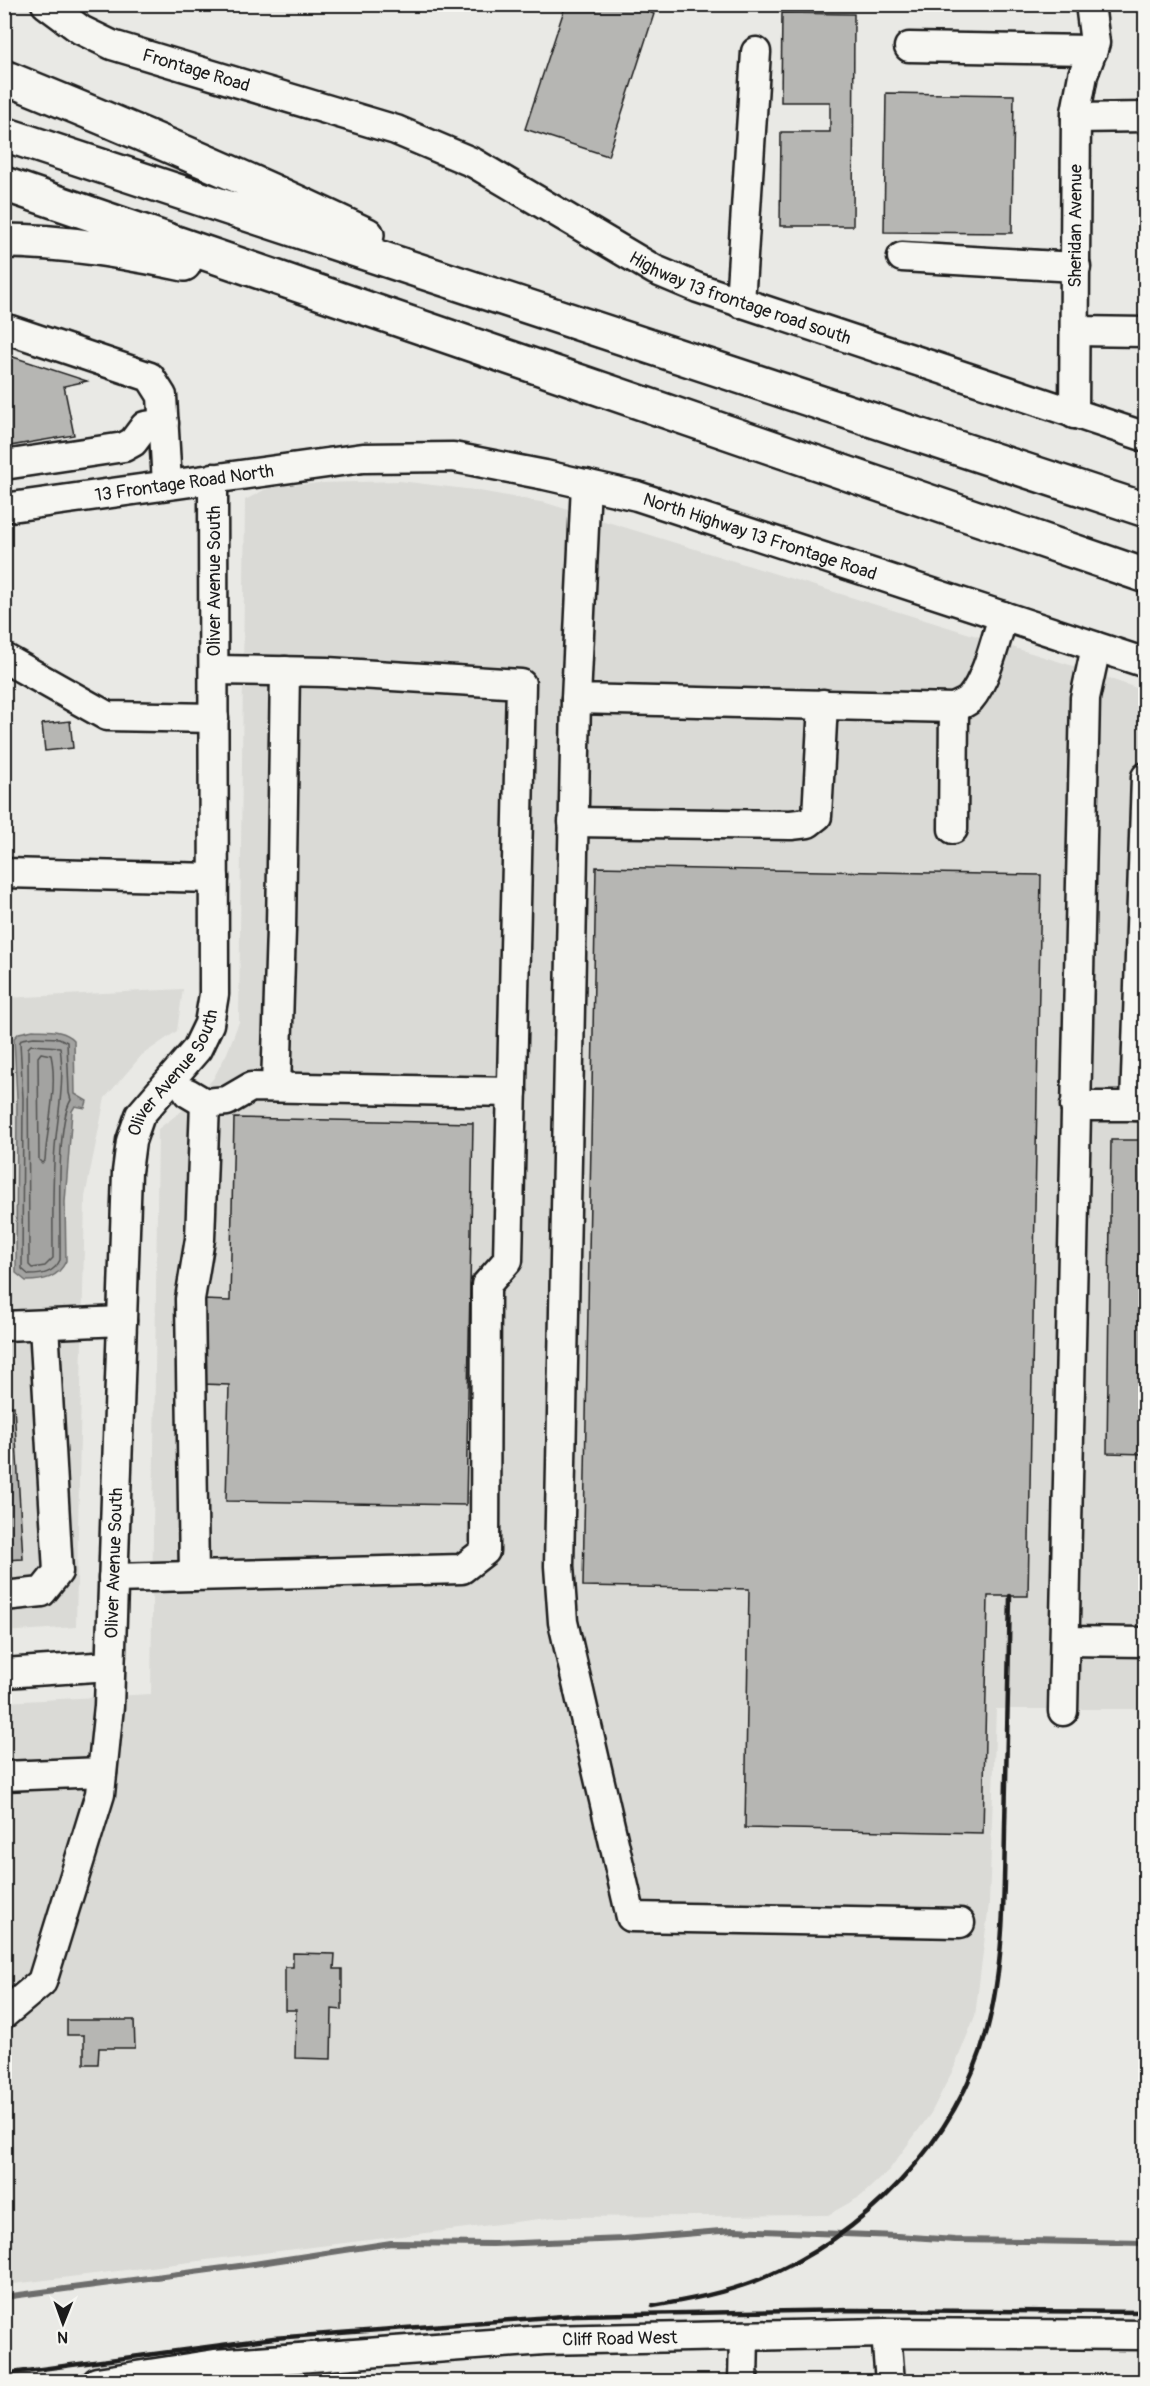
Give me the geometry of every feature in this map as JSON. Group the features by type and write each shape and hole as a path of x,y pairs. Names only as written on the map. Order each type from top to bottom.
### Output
{"highway":[{"path":"4,77 141,132 281,194 493,295"},
{"path":"4,134 1146,510"},
{"path":"4,184 1146,576"},
{"path":"4,241 33,241 122,252 206,268 386,315"}],"street":[{"name":"Frontage Road","path":"46,4 81,30 112,45 354,118"},
{"path":"909,47 1094,46 1090,4"},
{"name":"Sheridan Avenue","path":"1074,414 1076,118 1083,75 1094,46"},
{"path":"740,303 756,52"},
{"path":"1076,118 1146,117"},
{"name":"Highway 13 frontage road south","path":"354,118 396,130 474,163 655,270 698,288 1146,437"},
{"path":"902,257 1076,267"},
{"path":"4,328 150,377 162,396 167,484"},
{"path":"1075,331 1146,332"},
{"path":"4,465 124,447 134,442 145,426 164,423"},
{"name":"North Highway 13 Frontage Road","path":"363,458 453,457 637,496 1146,663"},
{"name":"13 Frontage Road North","path":"4,508 363,458"},
{"name":"Oliver Avenue South","path":"4,2014 31,1994 42,1982 100,1794 110,1666 127,1172 131,1141 140,1115 197,1049 209,1024 214,994 213,478"},
{"path":"586,484 576,699 558,1566 563,1622 631,1917 960,1923"},
{"path":"576,699 954,708 969,700 975,690 989,662 1004,616"},
{"path":"1063,1711 1084,698 1096,647"},
{"path":"4,658 107,716 214,717"},
{"path":"113,1578 462,1569 485,1551 486,1285 508,1260 521,684 327,672 214,670"},
{"path":"276,1087 285,671"},
{"path":"573,822 791,825 808,823 817,816 823,704"},
{"path":"953,829 954,708"},
{"path":"1075,1106 1140,1106 1146,777"},
{"path":"4,873 214,878"},
{"path":"169,1081 205,1103 227,1101 251,1087 512,1092"},
{"path":"194,1576 190,1299 200,1239 205,1103"},
{"path":"4,1326 122,1322"},
{"path":"4,1596 42,1592 58,1572 44,1325"},
{"path":"1065,1641 1146,1642"},
{"path":"4,1673 110,1666"},
{"path":"4,1776 102,1772"},
{"path":"886,2333 890,2382"},
{"name":"Cliff Road West","path":"97,2382 237,2372 544,2340 886,2333 1146,2335"},
{"path":"743,2382 744,2336"}],"shaded area":[{"path":"400,481 474,490 546,503 1070,665 1145,691 1145,1709 996,1709 989,1904 975,2016 954,2068 931,2113 889,2170 861,2196 828,2215 555,2217 5,2285 5,1702 151,1694 158,1129 183,1110 213,1079 227,1053 239,1022 245,500 270,487"},
{"path":"183,989 177,1031 142,1055 105,1098 85,1197 76,1627 5,1632 5,998"}],"water":[{"path":"33,1030 60,1032 74,1040 75,1094 87,1101 85,1108 75,1106 72,1111 65,1202 66,1261 55,1275 26,1281 16,1273 17,1098 14,1038 19,1033"}],"building":[{"path":"566,4 626,4 654,14 608,156 525,129"},
{"path":"782,13 854,14 853,226 780,226 781,132 830,132 830,102 781,102"},
{"path":"886,93 1014,95 1012,233 884,232"},
{"path":"4,354 87,381 64,386 74,435 4,447"},
{"path":"70,721 73,748 45,751 42,724"},
{"path":"596,867 1041,875 1028,1596 988,1596 983,1833 745,1828 749,1589 583,1586"},
{"path":"234,1118 473,1123 466,1505 226,1501 229,1385 203,1384 204,1300 230,1301"},
{"path":"1111,1140 1146,1140 1146,1454 1107,1453"},
{"path":"14,1406 23,1559 4,1560 4,1407"},
{"path":"293,1953 335,1954 334,1969 342,1969 342,2010 332,2009 331,2059 295,2058 296,2010 285,2010 285,1967 293,1967"},
{"path":"67,2020 134,2020 135,2048 99,2048 98,2064 84,2064 84,2035 67,2035"}],"waterway":[{"path":"4,2297 247,2265 391,2243 493,2244 624,2239 733,2230 955,2240 1146,2243"}],"railway":[{"path":"653,2306 693,2299 745,2285 797,2262 834,2239 869,2212 901,2181 929,2147 953,2110 973,2071 993,2005 1002,1930 1010,1596"},
{"path":"4,2374 274,2338 576,2315 852,2310 1146,2312"}]}
